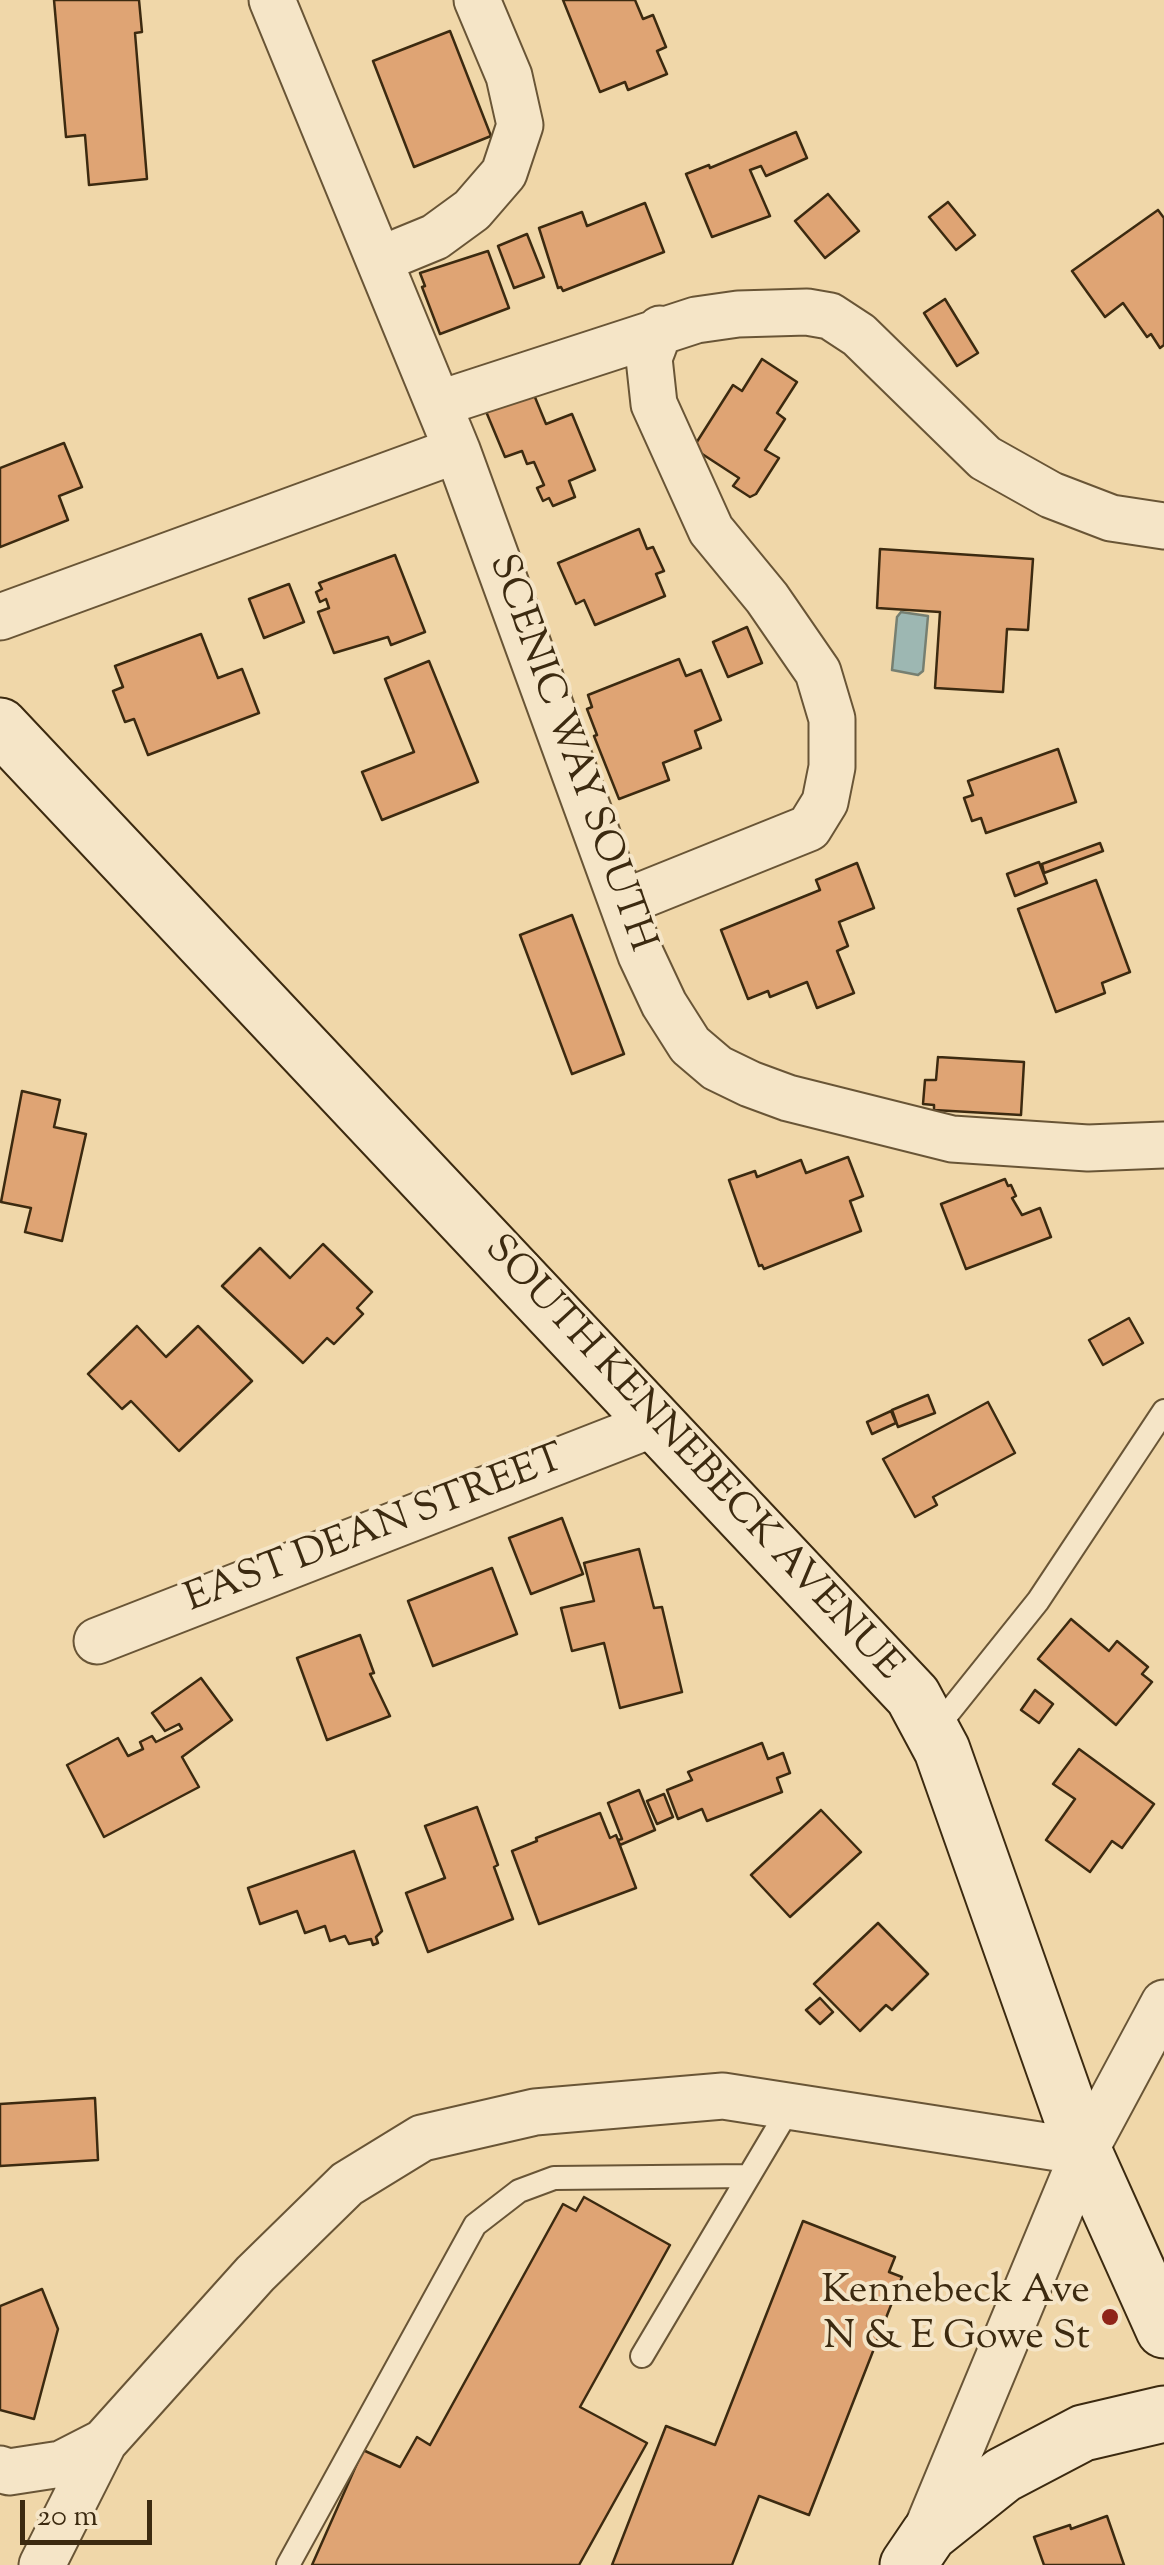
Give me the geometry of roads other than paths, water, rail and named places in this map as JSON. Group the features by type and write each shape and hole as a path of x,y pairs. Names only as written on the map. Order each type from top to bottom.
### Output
{"street":[{"name":"SCENIC WAY SOUTH","path":"272,0 457,450 641,954 676,1026 702,1057 750,1084 788,1098 952,1139 1088,1148 1164,1145"},
{"path":"379,260 435,237 472,210 504,173 520,125 509,76 477,0"},
{"path":"438,404 660,329 738,314 807,312 830,316 859,334 985,458 1051,496 1111,518 1164,526"},
{"path":"624,902 809,828 825,802 832,767 832,719 818,672 767,598 712,530 654,404 649,358 660,329"},
{"path":"0,617 457,450"},
{"name":"SOUTH KENNEBECK AVENUE","path":"0,726 912,1696 942,1750 1084,2152 1164,2330"},
{"name":"EAST DEAN STREET","path":"97,1642 656,1423"},
{"path":"914,2555 1084,2152 1164,2004"},
{"path":"42,2565 104,2442 255,2274 348,2184 422,2138 535,2112 723,2096 1084,2152"},
{"path":"914,2555 929,2534 1004,2475 1083,2434 1164,2414"},
{"path":"0,2470 61,2464 104,2442"}],"lane":[{"path":"932,1732 1038,1601 1164,1410"},
{"path":"642,2356 790,2107"},
{"path":"288,2565 475,2225 519,2191 554,2178 749,2176"}],"water":[{"path":"901,612 928,616 923,671 918,675 892,670 897,617"}],"place":[{"name":"Kennebeck Ave N & E Gowe St","path":"1110,2317"}]}
